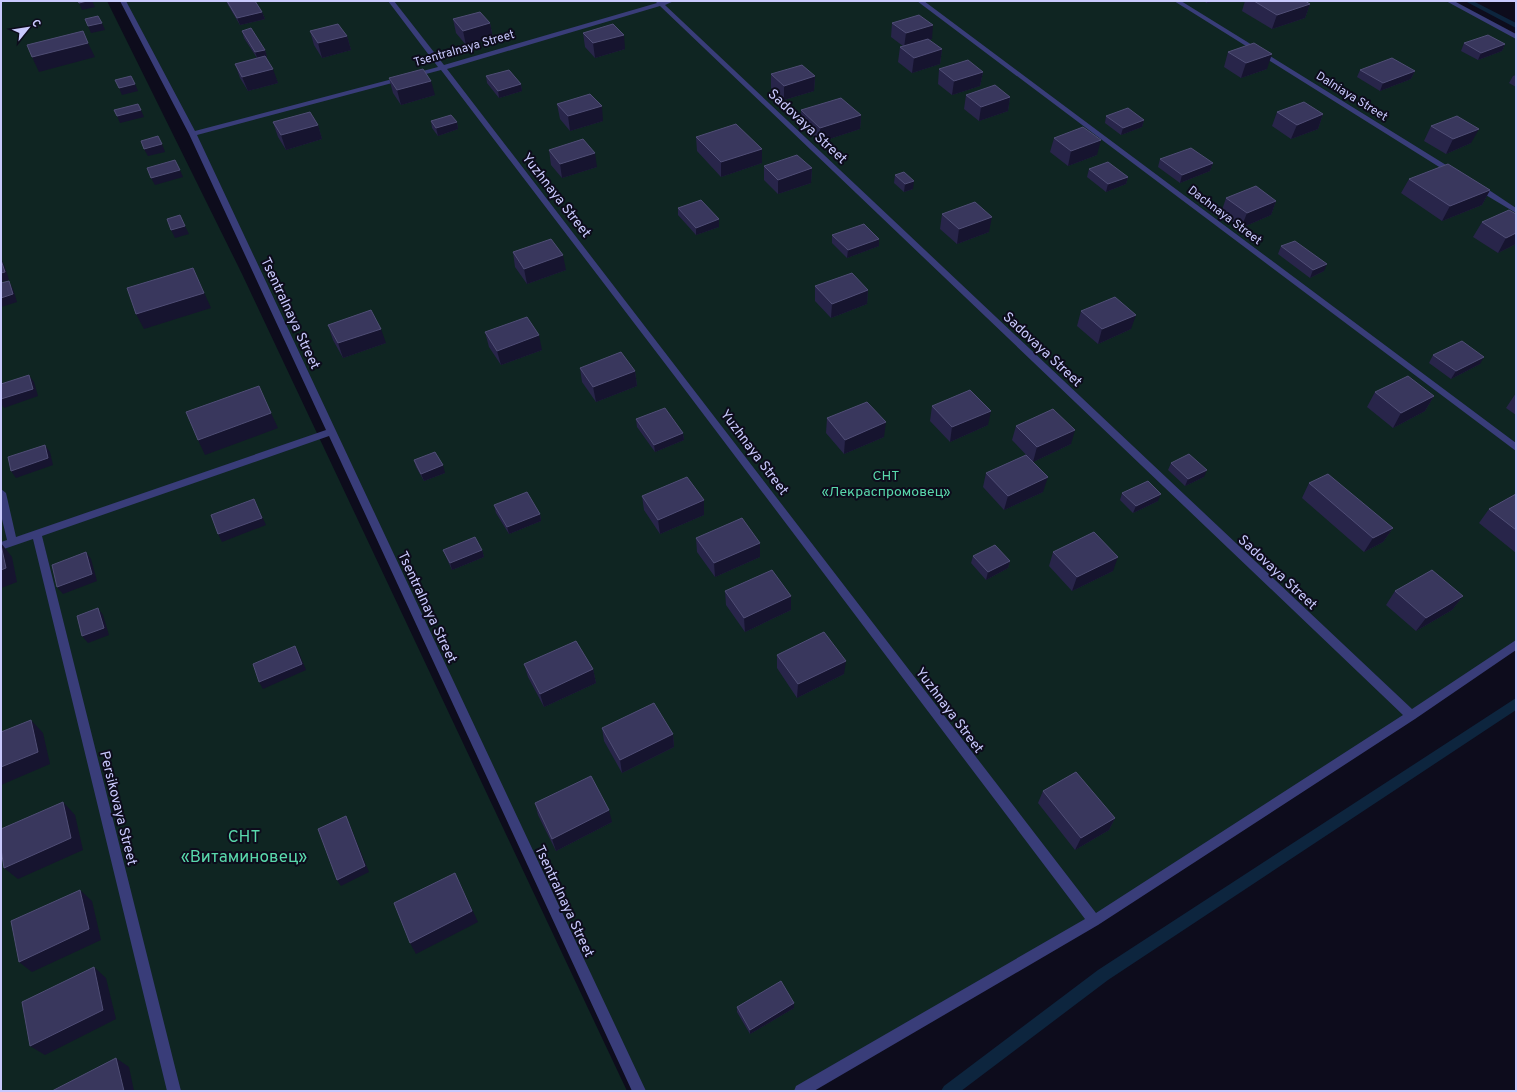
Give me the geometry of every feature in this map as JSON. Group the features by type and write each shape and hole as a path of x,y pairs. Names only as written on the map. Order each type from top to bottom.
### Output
{"street":[{"name":"Tsentralnaya Street","path":"123,1 193,134 330,432 639,1091"},
{"name":"Yuzhnaya Street","path":"391,1 667,360 1094,922"},
{"name":"Tsentralnaya Street","path":"193,134 442,68 659,2 671,1"},
{"name":"Dachnaya Street","path":"920,1 1516,448"},
{"name":"Dalniaya Street","path":"1177,1 1462,177"},
{"path":"1449,1 1516,37"},
{"name":"Sadovaya Street","path":"659,2 1411,716"},
{"path":"1469,181 1516,211"},
{"path":"1,546 330,432"},
{"path":"1,493 12,542"},
{"name":"Persikovaya Street","path":"36,533 174,1091"},
{"path":"801,1091 1094,922 1411,716 1516,644"}],"green space":[{"name":"СНТ «Витаминовец»","path":"1,1 107,1 242,274 627,1091 1,1091"},
{"name":"СНТ «Лекраспромовец»","path":"123,1 1449,1 1516,37 1516,644 1094,921 801,1091 639,1091 193,134"}],"building":[{"path":"227,1 255,1 262,12 237,18"},
{"path":"1254,1 1305,1 1310,4 1277,15"},
{"path":"480,12 490,23 463,31 453,19"},
{"path":"919,15 933,25 906,33 892,23"},
{"path":"98,16 102,23 88,26 85,19"},
{"path":"338,24 347,36 318,43 310,31"},
{"path":"613,24 624,35 593,43 583,33"},
{"path":"251,28 265,50 255,52 242,31"},
{"path":"83,31 88,43 32,57 27,45"},
{"path":"1488,35 1505,44 1481,53 1464,43"},
{"path":"928,39 942,49 914,58 900,47"},
{"path":"1254,43 1272,54 1246,63 1228,52"},
{"path":"265,56 273,69 242,77 235,64"},
{"path":"1392,58 1415,71 1383,83 1360,70"},
{"path":"968,60 983,72 954,81 939,69"},
{"path":"802,65 815,76 784,86 771,74"},
{"path":"423,69 431,81 397,90 389,78"},
{"path":"509,70 521,84 498,91 486,76"},
{"path":"131,76 135,84 119,88 115,80"},
{"path":"995,85 1010,97 981,107 966,95"},
{"path":"590,94 602,106 568,116 557,104"},
{"path":"841,98 861,115 820,128 801,110"},
{"path":"1304,102 1323,114 1297,125 1277,112"},
{"path":"138,104 141,110 117,116 114,110"},
{"path":"1128,108 1144,120 1123,128 1106,116"},
{"path":"310,112 318,125 281,135 273,122"},
{"path":"451,115 457,122 436,128 431,121"},
{"path":"1457,116 1479,129 1453,139 1431,126"},
{"path":"736,124 762,149 721,162 696,137"},
{"path":"1083,127 1101,140 1071,151 1054,138"},
{"path":"158,136 162,144 144,149 141,141"},
{"path":"583,139 595,153 560,164 549,150"},
{"path":"1191,148 1213,163 1182,175 1160,159"},
{"path":"797,155 812,168 778,180 764,166"},
{"path":"175,160 180,170 151,178 147,168"},
{"path":"1108,162 1128,177 1108,184 1089,169"},
{"path":"1448,164 1490,190 1450,206 1409,179"},
{"path":"904,172 914,181 905,184 895,175"},
{"path":"1256,186 1276,201 1247,213 1226,198"},
{"path":"701,200 719,219 696,228 678,208"},
{"path":"975,202 992,217 959,229 942,214"},
{"path":"1509,210 1516,214 1516,233 1506,238 1482,222"},
{"path":"180,215 185,226 171,230 167,219"},
{"path":"864,224 879,239 848,250 832,235"},
{"path":"551,239 563,255 524,269 513,252"},
{"path":"1295,241 1327,264 1313,270 1281,246"},
{"path":"1,260 5,272 1,273"},
{"path":"193,268 204,293 136,314 127,288"},
{"path":"852,273 868,290 832,304 815,286"},
{"path":"9,281 13,294 1,298 1,283"},
{"path":"1115,297 1136,315 1102,329 1081,311"},
{"path":"371,310 381,329 338,343 328,325"},
{"path":"527,317 539,335 497,351 485,332"},
{"path":"1462,341 1484,357 1456,371 1433,355"},
{"path":"621,352 635,371 593,387 580,368"},
{"path":"29,375 33,389 1,399 1,384"},
{"path":"1408,376 1434,396 1401,413 1375,392"},
{"path":"259,386 271,413 198,440 186,412"},
{"path":"970,390 991,411 952,427 932,406"},
{"path":"867,402 886,422 845,440 827,418"},
{"path":"665,408 683,433 654,445 636,419"},
{"path":"1053,409 1075,430 1037,447 1016,426"},
{"path":"45,445 48,458 11,471 8,457"},
{"path":"435,452 443,465 421,474 414,460"},
{"path":"1189,454 1207,470 1188,479 1171,463"},
{"path":"1026,455 1048,477 1008,496 986,473"},
{"path":"1328,474 1393,528 1373,538 1309,483"},
{"path":"687,477 704,500 658,520 642,496"},
{"path":"1148,481 1161,494 1136,506 1122,493"},
{"path":"527,492 540,514 507,527 494,505"},
{"path":"1516,494 1516,530 1489,509"},
{"path":"254,499 262,518 218,534 211,515"},
{"path":"742,518 760,543 714,563 696,538"},
{"path":"1094,532 1118,557 1077,577 1053,552"},
{"path":"475,537 482,550 450,563 443,550"},
{"path":"1,545 6,568 1,570"},
{"path":"995,545 1010,561 988,572 973,556"},
{"path":"86,552 92,574 57,587 52,565"},
{"path":"772,570 791,596 744,618 725,591"},
{"path":"1432,570 1463,596 1426,618 1395,591"},
{"path":"98,608 104,628 82,636 77,616"},
{"path":"824,632 846,661 798,684 777,655"},
{"path":"576,641 593,669 540,694 524,664"},
{"path":"295,646 302,664 259,682 253,664"},
{"path":"654,703 673,734 620,760 602,728"},
{"path":"31,720 38,752 1,767 1,732"},
{"path":"1076,772 1115,818 1081,838 1043,791"},
{"path":"591,776 609,810 552,839 535,803"},
{"path":"63,802 71,838 4,868 1,849 1,829"},
{"path":"346,816 365,866 337,880 318,829"},
{"path":"455,873 472,911 410,943 394,903"},
{"path":"80,890 89,929 19,962 11,921"},
{"path":"94,967 103,1010 30,1046 22,1002"},
{"path":"781,981 794,1003 750,1030 737,1007"},
{"path":"116,1058 124,1091 52,1091"}],"waterway":[{"path":"1468,1 1516,26"},
{"path":"949,1091 1103,975 1516,703"}]}
